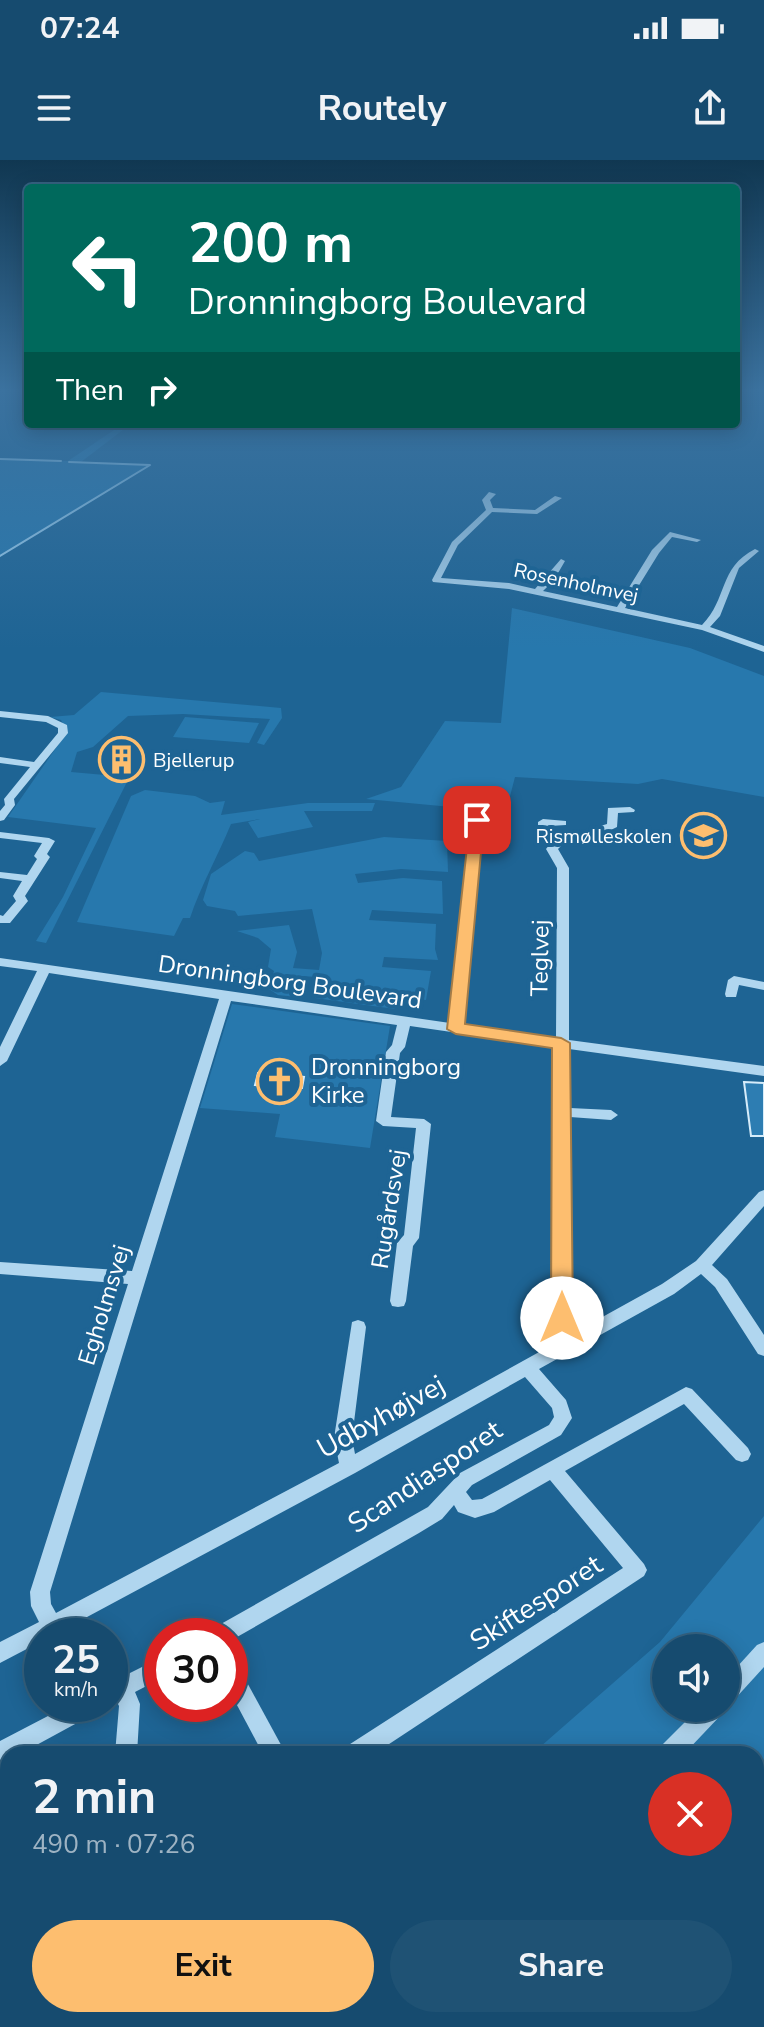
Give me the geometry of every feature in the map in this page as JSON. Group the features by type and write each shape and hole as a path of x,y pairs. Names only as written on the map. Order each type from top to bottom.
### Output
{"street":[{"path":"492,494 486,500 490,510 537,512 558,498"},
{"name":"Rosenholmvej","path":"490,510 467,530 445,559 436,580 487,583 537,592 704,628 764,649"},
{"path":"619,610 631,596 656,547 670,534 697,540"},
{"path":"704,628 716,616 735,567 755,551"},
{"path":"537,592 551,578 561,561"},
{"path":"0,714 48,719 63,727 63,733 37,765 4,798 10,805 0,818"},
{"path":"0,760 37,765"},
{"path":"555,843 564,838 606,830 613,825 612,810 630,810"},
{"path":"456,1029 477,820"},
{"name":"Teglvej","path":"562,823 543,822 544,836 555,843 552,849 563,868 562,1318"},
{"path":"0,835 49,841 40,856 44,857 19,896 22,901 6,920 0,919"},
{"path":"0,875 30,879"},
{"name":"Dronningborg Boulevard","path":"0,962 764,1071"},
{"path":"0,1061 45,968"},
{"path":"731,994 734,980 764,986"},
{"name":"Egholmsvej","path":"48,1618 41,1606 40,1592 226,996"},
{"name":"Rugårdsvej","path":"398,1301 405,1243 411,1238 424,1124 383,1121 393,1052 398,1047 404,1022"},
{"path":"562,1112 611,1115"},
{"name":"Udbyhøjvej","path":"70,1618 668,1289 702,1265 763,1198"},
{"path":"702,1265 721,1283 764,1349"},
{"path":"0,1268 138,1278"},
{"path":"349,1467 343,1438 358,1327"},
{"name":"Scandiasporet","path":"248,1620 435,1513 466,1479 555,1430 563,1418 560,1405 527,1367"},
{"path":"455,1490 465,1506 475,1510 686,1394 742,1454"},
{"name":"Skiftesporet","path":"367,1746 637,1570 552,1469"},
{"name":"Udbyhøjvej","path":"0,1653 24,1641"},
{"path":"740,1679 764,1652"},
{"path":"127,1746 128,1702"},
{"path":"248,1704 271,1746"},
{"path":"13,1746 58,1722"},
{"path":"677,1746 700,1722"}],"shaded area":[{"path":"0,475 135,475 0,557"},
{"path":"512,608 690,648 764,676 764,797 662,779 638,784 515,777 509,800 494,811 366,799 401,787 445,721 501,723"},
{"path":"101,692 281,708 282,718 264,745 257,743 270,719 183,714 128,716 93,747 77,752 71,772 116,776 133,770 46,943 36,941 63,897 96,828 8,817 67,732 61,720 50,717 74,715"},
{"path":"185,717 259,723 249,743 173,737"},
{"path":"145,790 195,796 210,803 225,801 221,815 308,803 375,803 372,811 304,811 313,827 258,838 248,822 260,819 231,824 190,918 183,918 174,936 77,922 131,796"},
{"path":"384,837 447,841 448,872 401,869 355,874 358,883 403,878 442,881 443,914 372,910 369,920 436,924 438,960 384,957 382,967 431,971 426,1000 399,997 395,1009 315,998 317,977 302,976 297,997 278,995 269,989 274,971 268,967 271,949 258,938 237,931 289,925 297,952 293,968 319,970 322,953 312,909 238,916 235,911 207,906 203,900 211,874 245,851 254,853 259,861"},
{"path":"232,1004 390,1026 370,1148 275,1137 280,1114 200,1108"},
{"path":"764,1516 764,1746 541,1746 652,1649 652,1722 740,1722 740,1634 667,1634"}],"building":[{"name":"Bjellerup","path":"117,750 136,752 127,770 108,768"},
{"name":"Dronningborg Kirke","path":"258,1073 304,1077 302,1088 255,1085"},
{"path":"744,1082 764,1083 764,1136 751,1136"}],"waterway":[{"path":"0,556 133,475"}],"place":[{"name":"Bjellerup","path":"122,760"},
{"name":"Rismølleskolen","path":"703,836"},
{"name":"Dronningborg Kirke","path":"280,1081"}],"route":[{"path":"477,820 456,1029 561,1043 562,1318"}]}
